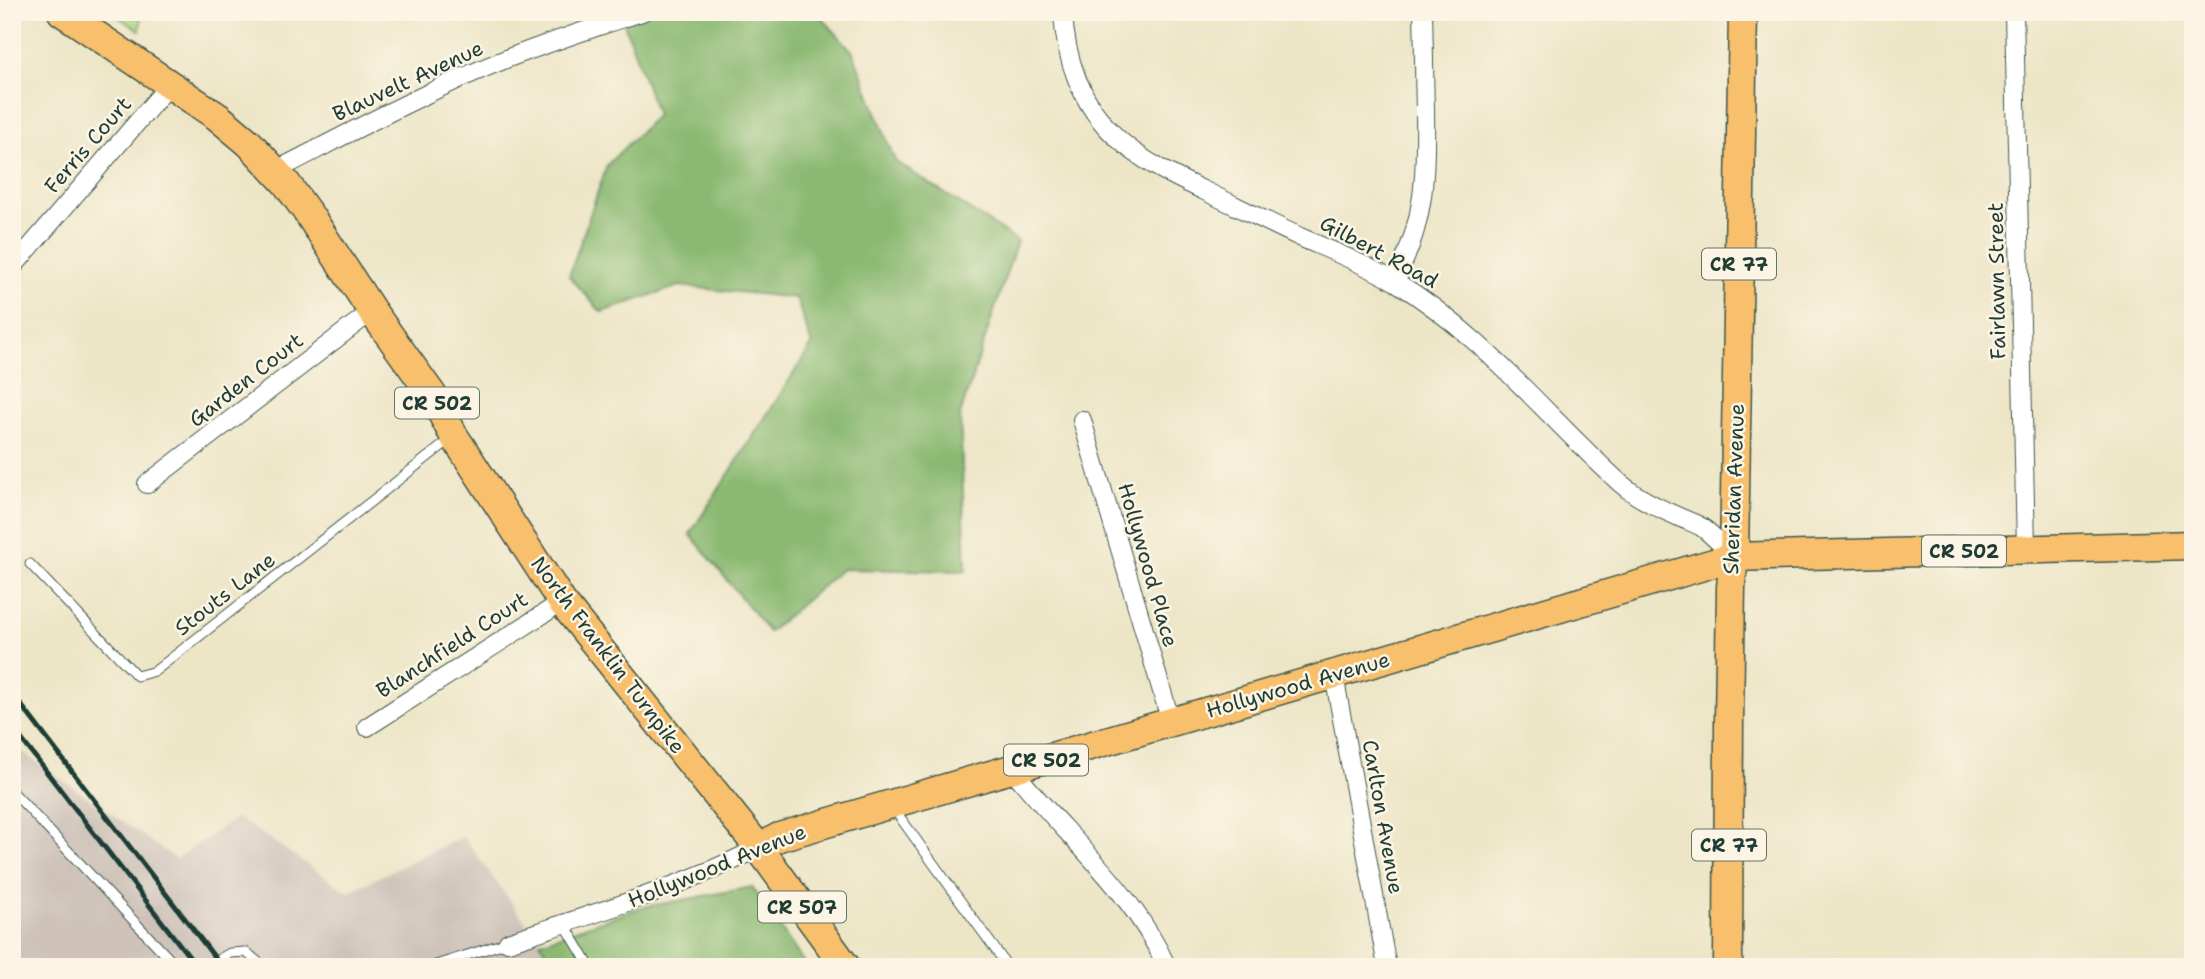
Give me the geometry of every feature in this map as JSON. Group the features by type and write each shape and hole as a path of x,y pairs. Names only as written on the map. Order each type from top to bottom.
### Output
{"main road":[{"name":"North Franklin Turnpike","path":"62,12 218,117 249,143 286,183 372,312 433,396 454,436 562,602 759,848 846,967"},
{"name":"Sheridan Avenue","path":"1728,967 1731,587 1734,557 1743,12"},
{"name":"Hollywood Avenue","path":"759,848 779,837 1734,557 2193,545"}],"street":[{"name":"Blauvelt Avenue","path":"275,171 435,90 585,30 642,12"},
{"name":"Gilbert Road","path":"1063,12 1070,61 1080,88 1107,127 1134,153 1158,169 1345,255 1394,281 1435,308 1472,338 1622,484 1649,504 1702,527 1734,557"},
{"path":"1394,281 1414,236 1422,206 1426,171 1423,12"},
{"name":"Fairlawn Street","path":"2014,12 2026,549"},
{"name":"Ferris Court","path":"12,268 170,84"},
{"name":"Garden Court","path":"147,484 372,312"},
{"name":"Hollywood Place","path":"1082,420 1171,722"},
{"name":"Blanchfield Court","path":"368,727 562,602"},
{"name":"Carlton Avenue","path":"1335,675 1387,967"},
{"path":"1013,770 1119,889 1143,923 1167,967"},
{"name":"Hollywood Avenue","path":"508,942 649,894 759,848"}],"lane":[{"name":"Stouts Lane","path":"30,564 137,676 155,671 454,436"},
{"path":"12,791 177,967"},
{"path":"891,805 1008,967"},
{"path":"564,923 590,967"},
{"name":"Hollywood Avenue","path":"430,967 508,942"},
{"path":"206,967 230,953 246,952 264,967"}],"shaded area":[{"path":"12,745 176,859 237,817 348,892 463,836 558,967 12,967"}],"green space":[{"path":"110,12 141,12 140,30"},
{"path":"620,12 817,12 853,52 895,161 1017,241 960,415 966,571 842,569 769,632 690,534 812,345 796,298 679,286 601,312 569,276 607,165 657,115"},
{"path":"752,887 807,967 558,967 540,942 639,908"}],"railway":[{"path":"12,693 222,967"},
{"path":"12,727 197,967"}]}
